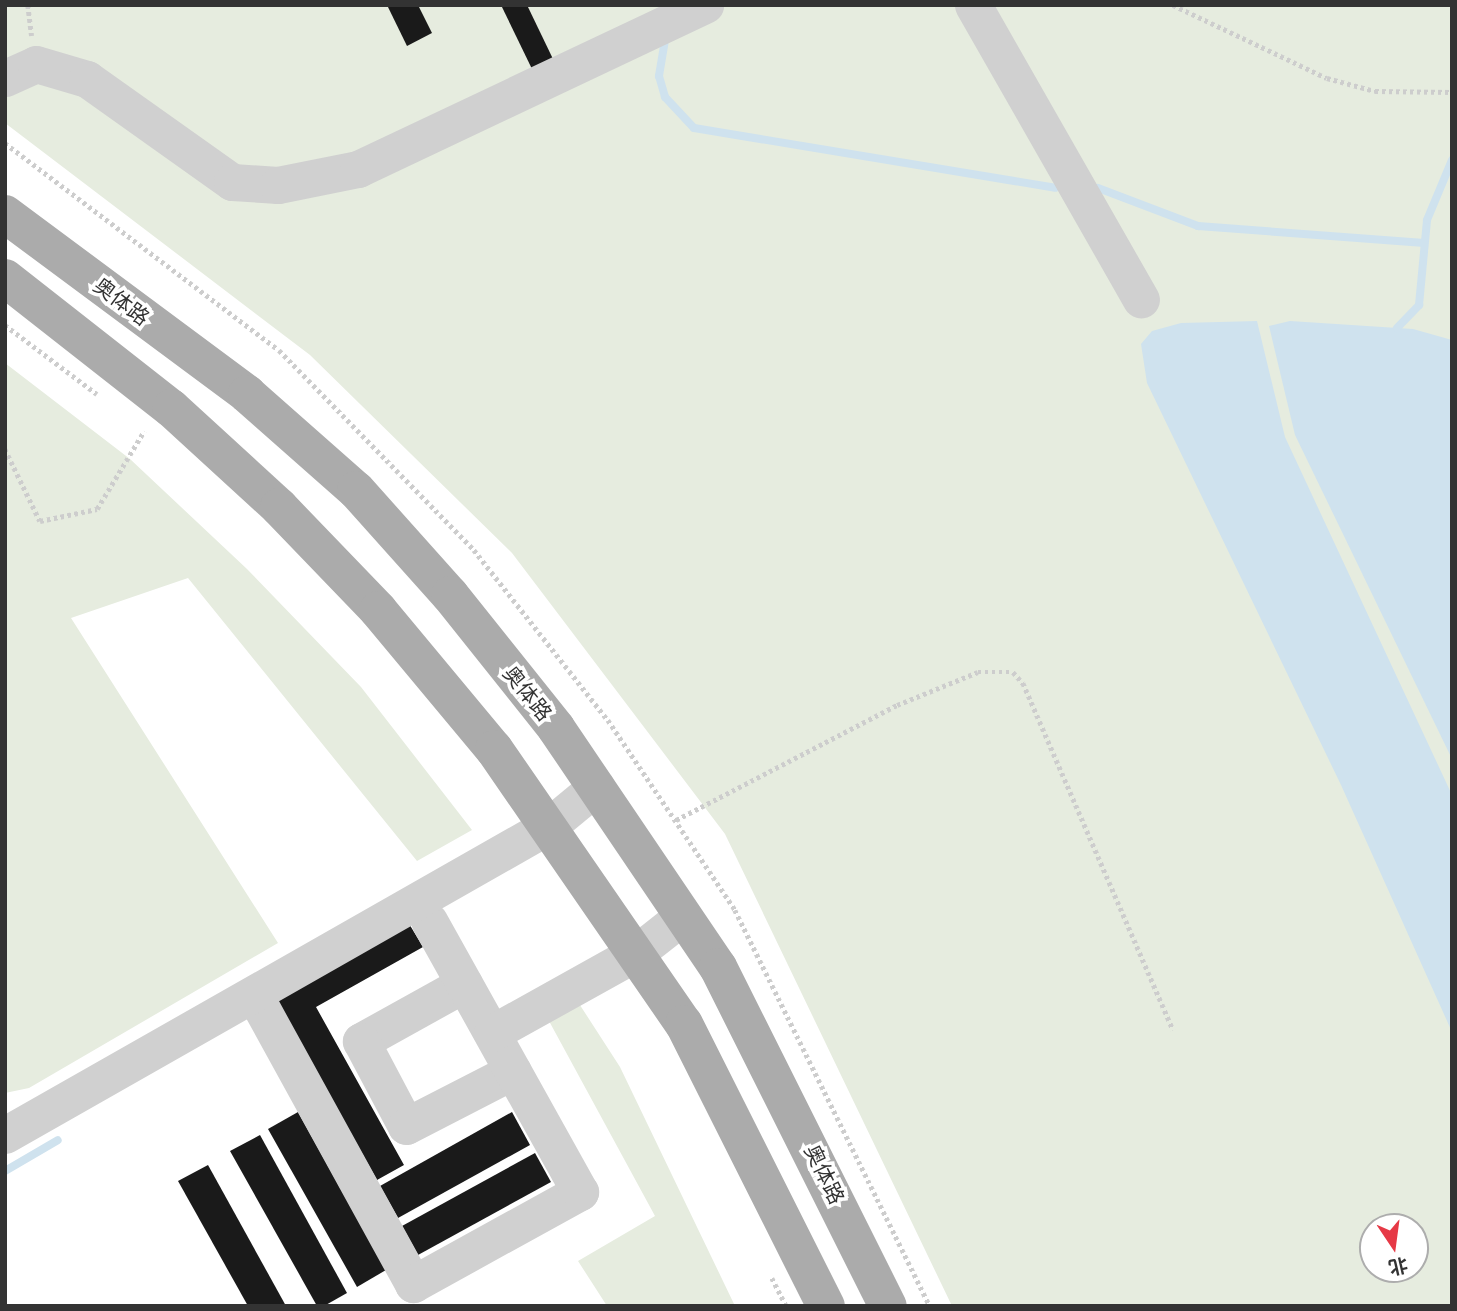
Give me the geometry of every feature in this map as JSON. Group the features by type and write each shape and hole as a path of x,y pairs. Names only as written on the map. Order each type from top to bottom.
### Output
{"main road":[{"name":"奥体路","path":"5,214 247,394 356,490 458,606 596,787 683,916 802,1126 888,1306"},
{"path":"5,278 171,408 279,507 378,610 550,825 684,1024 826,1306"}],"lane":[{"path":"5,78 36,64 87,79 232,182 278,185 358,169 705,5"},
{"path":"973,5 1140,300"},
{"path":"5,1135 550,825 596,787"},
{"path":"492,1033 636,953 683,916"},
{"path":"262,1009 413,1284 580,1192 429,921"},
{"path":"464,984 361,1041 406,1126 513,1071"},
{"path":"5,1112 69,1099"}],"path":[{"path":"1173,5 1327,78 1375,91 1452,92"},
{"path":"5,325 101,398"},
{"path":"134,422 153,438"},
{"path":"5,449 40,521 97,509 144,430"},
{"path":"676,821 897,705 978,673 1013,672 1023,683 1173,1030"},
{"path":"768,1269 786,1306"}],"shaded area":[{"path":"5,5 1452,5 1452,1306 952,1306 725,834 512,553 310,355 5,123"},
{"path":"5,363 130,459 247,569 361,687 472,830 417,861 188,578 71,618 278,943 29,1088 5,1093"},
{"path":"578,1002 620,1067 735,1306 607,1306 578,1261 655,1216 549,1021"}],"water":[{"path":"1257,321 1285,437 1452,795 1452,1032 1341,785 1147,383 1141,344 1152,331 1181,323"},
{"path":"1290,321 1413,329 1452,340 1452,759 1295,435 1269,326"}],"building":[{"path":"387,5 418,5 432,33 407,46"},
{"path":"501,5 527,5 553,59 532,69"},
{"path":"408,922 423,947 316,1007 404,1165 377,1180 274,997"},
{"path":"298,1112 386,1270 357,1287 268,1129"},
{"path":"512,1112 530,1145 398,1218 380,1186"},
{"path":"260,1135 347,1293 324,1306 317,1306 230,1151"},
{"path":"535,1153 551,1182 418,1255 402,1226"},
{"path":"208,1165 286,1306 248,1306 178,1181"}],"waterway":[{"path":"666,34 659,76 665,97 694,128 1055,188"},
{"path":"1397,328 1419,305 1427,220 1452,160"},
{"path":"1098,188 1198,226 1424,243"},
{"path":"5,1171 58,1140"}]}
